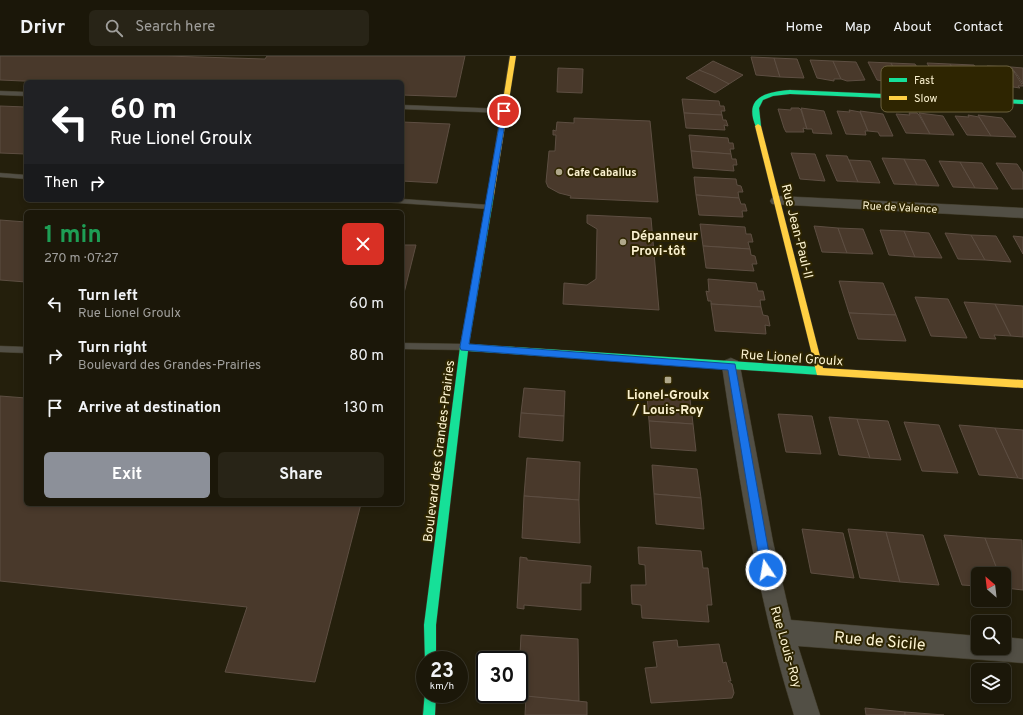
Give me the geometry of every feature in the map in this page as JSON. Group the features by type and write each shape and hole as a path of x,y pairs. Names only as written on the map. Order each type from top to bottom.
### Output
{"street":[{"name":"Boulevard des Grandes-Prairies","path":"430,651 430,625 464,347 489,207 512,56"},
{"name":"Rue Jean-Paul-II","path":"820,372 754,112 755,103 766,95 790,92 881,96"},
{"name":"Rue Jean-Paul-II","path":"1013,102 1023,102"},
{"name":"Rue de Valence","path":"777,201 1023,213"},
{"name":"Rue Lionel Groulx","path":"464,347 820,372 1023,384"},
{"name":"Rue Louis-Roy","path":"731,366 759,533 782,632 807,715"},
{"name":"Rue de Sicile","path":"782,632 971,647"},
{"name":"Rue de Sicile","path":"1011,651 1023,652"},
{"path":"429,715 430,703"}],"lane":[{"path":"0,93 24,94"},
{"path":"404,107 504,111"},
{"path":"0,175 24,177"},
{"path":"404,201 489,207"},
{"path":"404,346 464,347"},
{"path":"0,349 24,350"}],"building":[{"path":"0,56 165,56 265,59 267,56 465,56 456,97 404,95 404,80 0,80"},
{"path":"751,57 774,58 780,77 756,75"},
{"path":"774,58 797,59 804,78 780,77"},
{"path":"810,60 833,61 841,79 834,79 834,81 817,78"},
{"path":"713,61 743,75 729,84 699,70"},
{"path":"833,61 856,62 865,80 847,81 841,79"},
{"path":"868,62 891,63 893,66 881,66 881,81 877,80"},
{"path":"891,63 915,64 916,66 893,66"},
{"path":"927,63 950,64 951,66 929,66"},
{"path":"950,64 975,66 951,66"},
{"path":"1013,67 1023,68 1023,84"},
{"path":"558,68 583,69 582,93 557,92"},
{"path":"699,70 729,84 715,93 686,78"},
{"path":"1013,70 1023,86 1018,86 1020,88 1013,87"},
{"path":"682,99 719,101 720,106 724,106 725,111 721,111 722,115 684,113"},
{"path":"0,106 24,107 24,154 0,153"},
{"path":"791,108 799,108 801,110 807,129 803,128 804,132 786,132 778,109 791,110"},
{"path":"801,108 824,111 832,134 813,133 812,129 807,129"},
{"path":"849,110 860,112 868,131 865,131 866,135 846,134 837,111 850,112"},
{"path":"860,111 883,114 893,136 880,136 878,132 868,131"},
{"path":"684,113 722,115 723,120 726,120 728,126 724,125 725,130 686,128"},
{"path":"909,113 917,113 919,115 930,134 906,133 896,114 910,115"},
{"path":"919,113 943,116 954,135 930,134"},
{"path":"968,115 979,117 991,136 967,135 955,116 969,117"},
{"path":"978,115 1002,118 1016,137 991,136"},
{"path":"574,118 650,121 658,202 570,198 571,196 559,193 548,187 546,182 549,151 555,151 556,135 553,135 553,130 556,131 557,122 574,123"},
{"path":"404,122 450,124 437,183 404,181"},
{"path":"689,135 728,138 729,143 733,143 734,149 730,149 731,154 691,151"},
{"path":"691,151 731,154 732,159 736,159 737,165 733,165 734,171 693,168"},
{"path":"791,153 815,154 825,181 800,179"},
{"path":"826,155 847,156 858,182 837,181"},
{"path":"882,158 904,159 917,185 894,184"},
{"path":"904,159 925,160 939,186 917,185"},
{"path":"849,160 870,161 880,183 858,182"},
{"path":"939,161 960,162 975,188 953,187"},
{"path":"960,162 982,163 998,189 975,188"},
{"path":"996,163 1017,164 1023,173 1023,189 1012,189"},
{"path":"694,177 736,179 737,185 741,186 743,192 738,192 739,198 696,195"},
{"path":"696,195 739,198 741,204 745,204 747,211 742,211 743,217 699,215"},
{"path":"587,215 651,218 659,310 563,304 564,283 587,285 596,279 597,229 587,223"},
{"path":"0,220 24,222 24,282 0,280"},
{"path":"700,224 745,227 746,234 751,234 753,242 748,242 750,249 703,246"},
{"path":"814,226 838,228 847,253 822,252"},
{"path":"838,228 863,229 873,254 847,253"},
{"path":"880,230 904,231 915,257 889,255"},
{"path":"904,231 929,233 942,258 915,257"},
{"path":"945,233 971,235 985,260 958,259"},
{"path":"971,235 996,236 1011,262 985,260"},
{"path":"1013,236 1023,237 1023,254"},
{"path":"404,245 416,245 404,293"},
{"path":"703,246 750,249 751,255 755,256 757,264 752,264 754,271 706,268"},
{"path":"708,279 756,283 758,291 763,291 765,300 760,300 761,307 711,304 711,301 708,301 706,291 709,292"},
{"path":"839,281 883,283 896,315 849,313"},
{"path":"915,297 948,299 967,338 931,336"},
{"path":"964,302 995,304 1011,336 994,335 996,339 980,338"},
{"path":"711,304 761,307 763,315 768,316 770,326 765,325 766,334 715,331"},
{"path":"995,304 1023,306 1023,337 1011,336"},
{"path":"849,313 896,315 906,341 858,339"},
{"path":"524,388 565,391 564,416 521,413"},
{"path":"0,396 24,398 24,506 360,506 315,682 225,672 247,607 0,581"},
{"path":"647,396 690,399 693,424 649,421"},
{"path":"521,413 564,416 563,441 519,437"},
{"path":"778,414 812,416 821,454 786,452"},
{"path":"829,417 857,419 870,458 839,455"},
{"path":"857,419 888,421 901,460 870,458"},
{"path":"649,421 693,424 696,451 651,448"},
{"path":"904,422 939,425 958,473 922,471"},
{"path":"959,425 995,428 1018,478 979,475"},
{"path":"995,428 1023,430 1023,479 1018,478"},
{"path":"527,458 580,462 579,500 524,496"},
{"path":"652,465 697,469 701,498 654,494"},
{"path":"654,494 701,498 704,529 656,524"},
{"path":"524,496 579,500 580,543 522,538"},
{"path":"802,529 843,533 854,578 811,573"},
{"path":"848,529 886,532 900,582 860,578"},
{"path":"886,532 923,535 939,585 900,582"},
{"path":"944,535 985,538 996,567 971,567 971,586 962,585"},
{"path":"985,538 1022,540 1023,590 1011,589 1011,567 996,567"},
{"path":"638,547 701,551 703,568 708,568 712,605 707,605 709,622 642,618 641,605 632,604 631,585 646,585 645,565 639,564"},
{"path":"520,557 527,558 527,560 591,566 590,583 581,583 581,610 524,605 524,609 517,608"},
{"path":"521,635 578,639 579,701 528,697 528,651 520,651"},
{"path":"677,640 678,647 719,644 723,663 726,662 731,681 728,681 732,684 734,693 732,698 651,703 645,668 657,667 653,642"},
{"path":"528,696 587,702 587,715 525,715 526,703 528,703"},
{"path":"865,708 905,712 905,715 866,715"},
{"path":"905,712 944,715 905,715"}],"traffic: fast":[{"path":"758,126 756,116 756,108 758,103 761,98 773,94 790,92 881,96"},
{"path":"1013,102 1023,102"},
{"path":"430,651 430,625 464,347 491,195"},
{"path":"464,347 820,371"},
{"path":"429,715 430,703"}],"traffic: slow":[{"path":"491,195 513,56"},
{"path":"758,126 820,372"},
{"path":"820,371 1023,384"}],"place":[{"name":"Cafe Caballus","path":"559,172"},
{"name":"Dépanneur Provi-tôt","path":"623,242"},
{"name":"Lionel-Groulx / Louis-Roy","path":"668,380"}],"route":[{"path":"504,111 489,207 464,347 731,366 766,570"}]}
